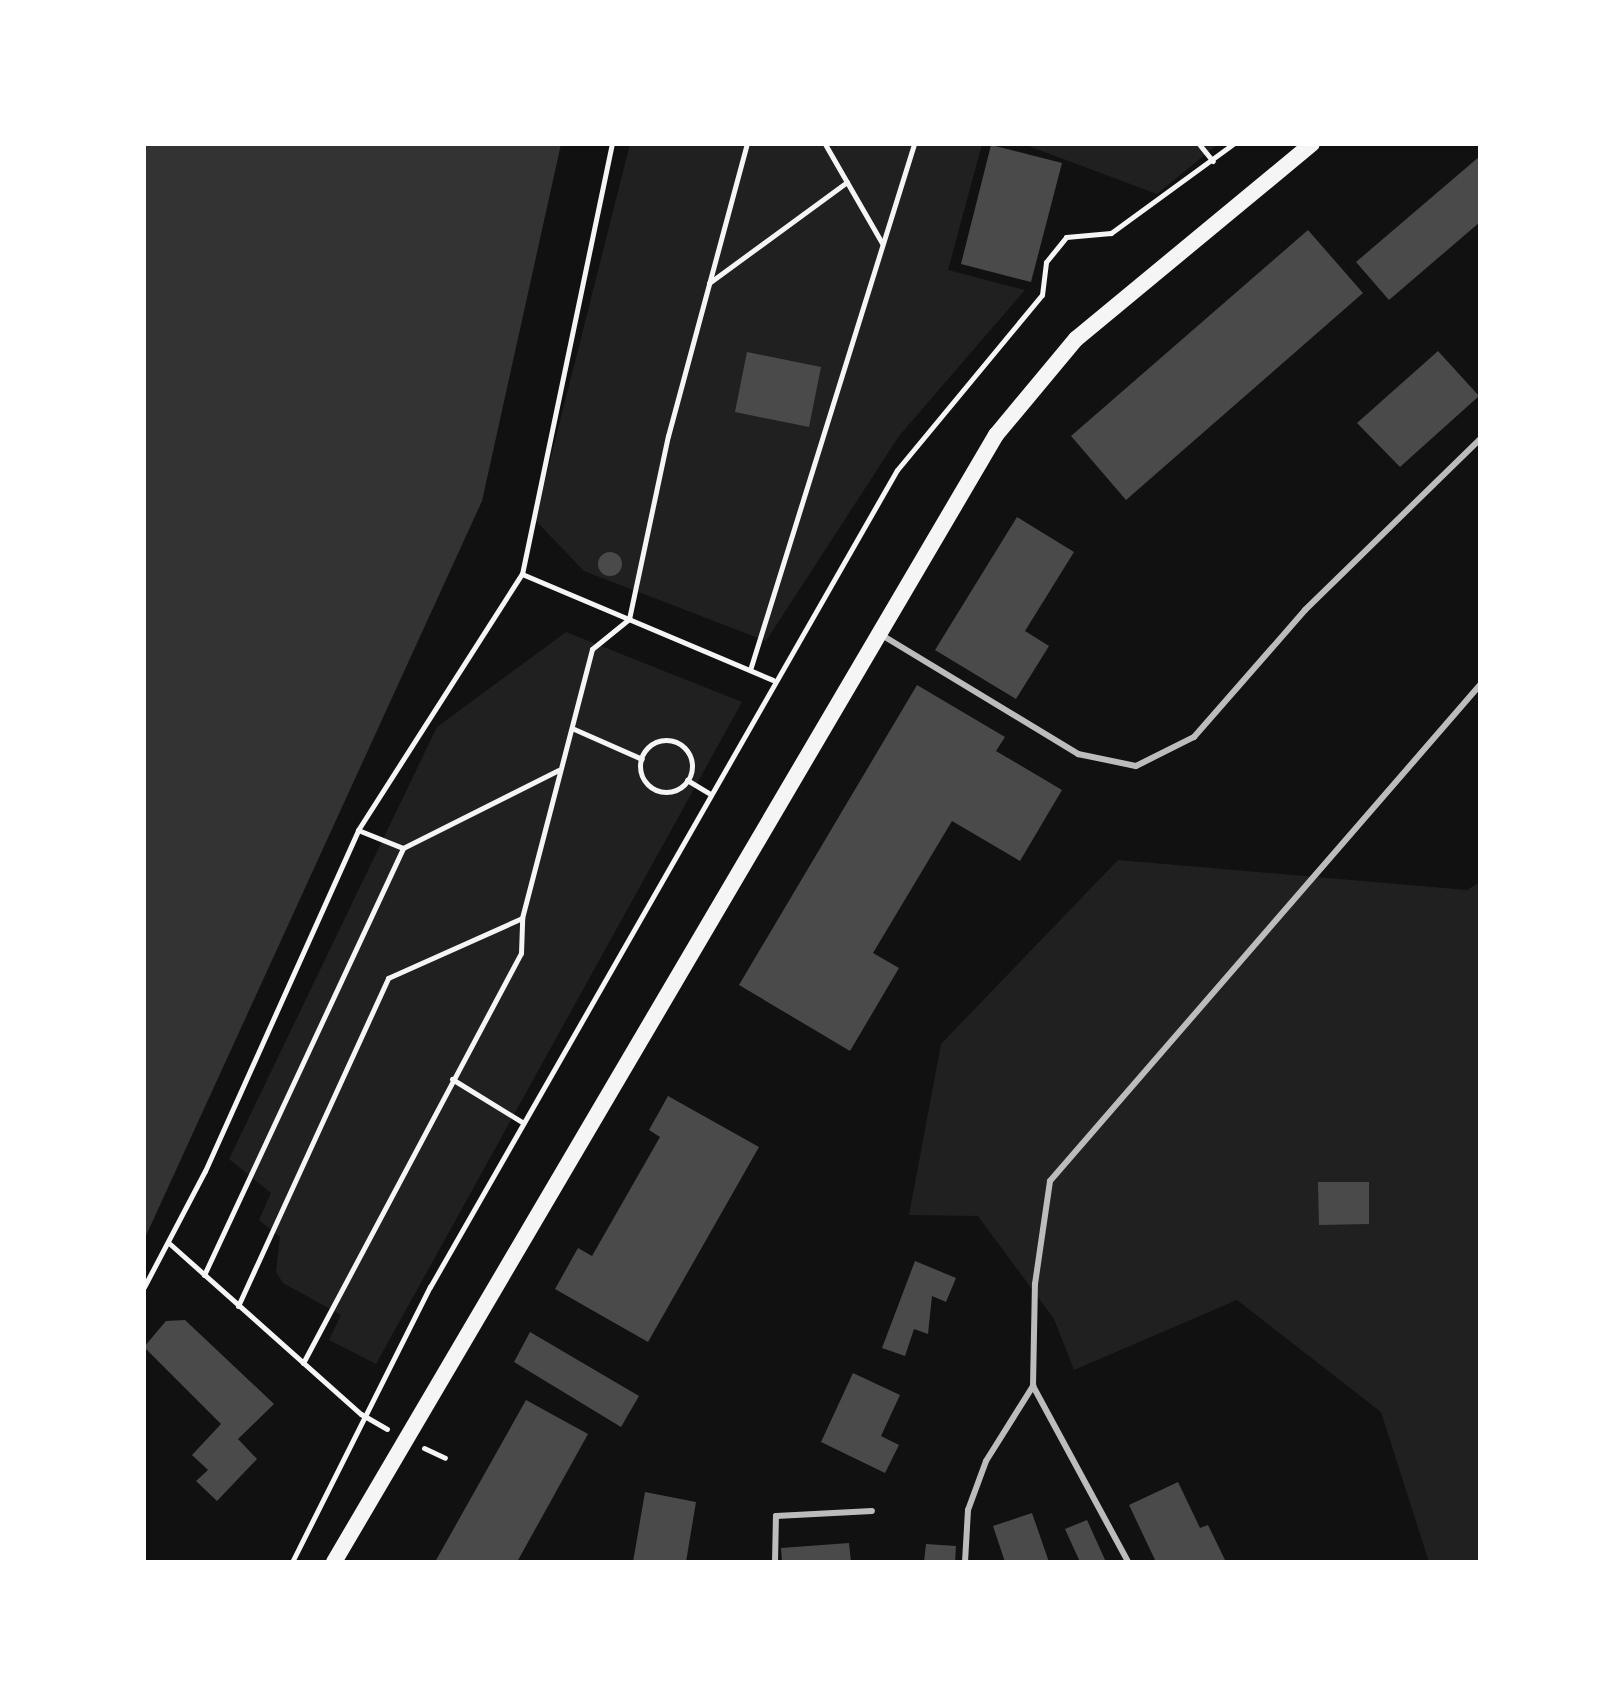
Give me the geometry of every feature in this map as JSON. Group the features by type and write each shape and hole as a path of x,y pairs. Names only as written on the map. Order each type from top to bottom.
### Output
{"main road":[{"path":"334,1562 877,632 996,435 1076,339 1312,144"}],"lane":[{"path":"877,632 1078,754 1136,766 1194,737 1305,610 1480,439"},
{"path":"1128,1562 1033,1386 1035,1284 1050,1181 1480,685"},
{"path":"965,1562 968,1510 986,1461 1033,1386"},
{"path":"775,1562 776,1516 872,1511"}],"path":[{"path":"144,1287 170,1244 358,830 522,574 612,144"},
{"path":"303,1363 521,953 522,918 560,769 574,729 592,649 629,619 709,283 747,144"},
{"path":"825,144 882,243"},
{"path":"750,670 914,144"},
{"path":"1199,144 1213,161"},
{"path":"292,1562 361,1414 522,1122 773,680 897,470 1042,295 1046,262 1066,237 1111,233 1233,144"},
{"path":"709,283 847,182"},
{"path":"522,574 773,680"},
{"path":"574,729 642,759"},
{"path":"677,743 692,763 687,780 675,791 659,792 641,774 642,759 652,744 677,743"},
{"path":"204,1275 403,848 520,783 560,769"},
{"path":"687,780 709,793"},
{"path":"358,830 403,848"},
{"path":"238,1306 388,978 522,918"},
{"path":"452,1079 522,1122"},
{"path":"170,1244 361,1414"}],"shaded area":[{"path":"144,144 561,144 482,501 144,1240"},
{"path":"630,144 982,144 948,270 1025,290 899,436 766,641 584,571 535,520"},
{"path":"1023,144 1218,144 1157,194"},
{"path":"566,632 742,702 376,1364 329,1340 341,1315 283,1283 276,1272 280,1237 259,1220 271,1193 229,1159 437,727"},
{"path":"1118,860 1467,890 1480,882 1480,1562 1429,1562 1381,1412 1237,1300 1074,1370 1054,1319 978,1216 909,1215 941,1044"}],"building":[{"path":"991,145 1062,163 1031,282 961,264"},
{"path":"1480,156 1480,222 1389,300 1356,262"},
{"path":"1308,230 1363,293 1126,500 1071,436"},
{"path":"1438,351 1479,396 1400,467 1357,423"},
{"path":"747,352 821,367 809,427 735,412"},
{"path":"1017,517 1074,552 1025,631 1049,646 1016,699 935,650"},
{"path":"610,552 619,555 622,564 619,573 610,576 601,573 598,564 601,555"},
{"path":"917,685 1005,737 996,751 1062,790 1020,861 952,821 873,953 899,968 850,1051 739,985"},
{"path":"668,1096 759,1147 648,1342 555,1289 578,1248 592,1256 660,1137 649,1130"},
{"path":"1318,1182 1369,1182 1369,1224 1319,1225"},
{"path":"915,1261 956,1278 946,1302 932,1296 928,1334 914,1329 905,1356 882,1348"},
{"path":"185,1320 274,1404 238,1439 257,1459 217,1501 196,1481 208,1470 192,1455 221,1424 144,1347 166,1321"},
{"path":"530,1332 639,1396 621,1427 514,1362"},
{"path":"853,1373 900,1395 881,1436 899,1445 885,1473 821,1442"},
{"path":"526,1400 588,1434 517,1562 435,1562"},
{"path":"1178,1482 1200,1528 1208,1525 1226,1562 1156,1562 1129,1505"},
{"path":"645,1492 696,1502 686,1562 633,1562"},
{"path":"1032,1513 1049,1562 1005,1562 993,1526"},
{"path":"1087,1520 1106,1562 1080,1562 1065,1529"},
{"path":"849,1543 851,1562 782,1562 781,1548"},
{"path":"926,1544 956,1546 955,1562 924,1562"}]}
